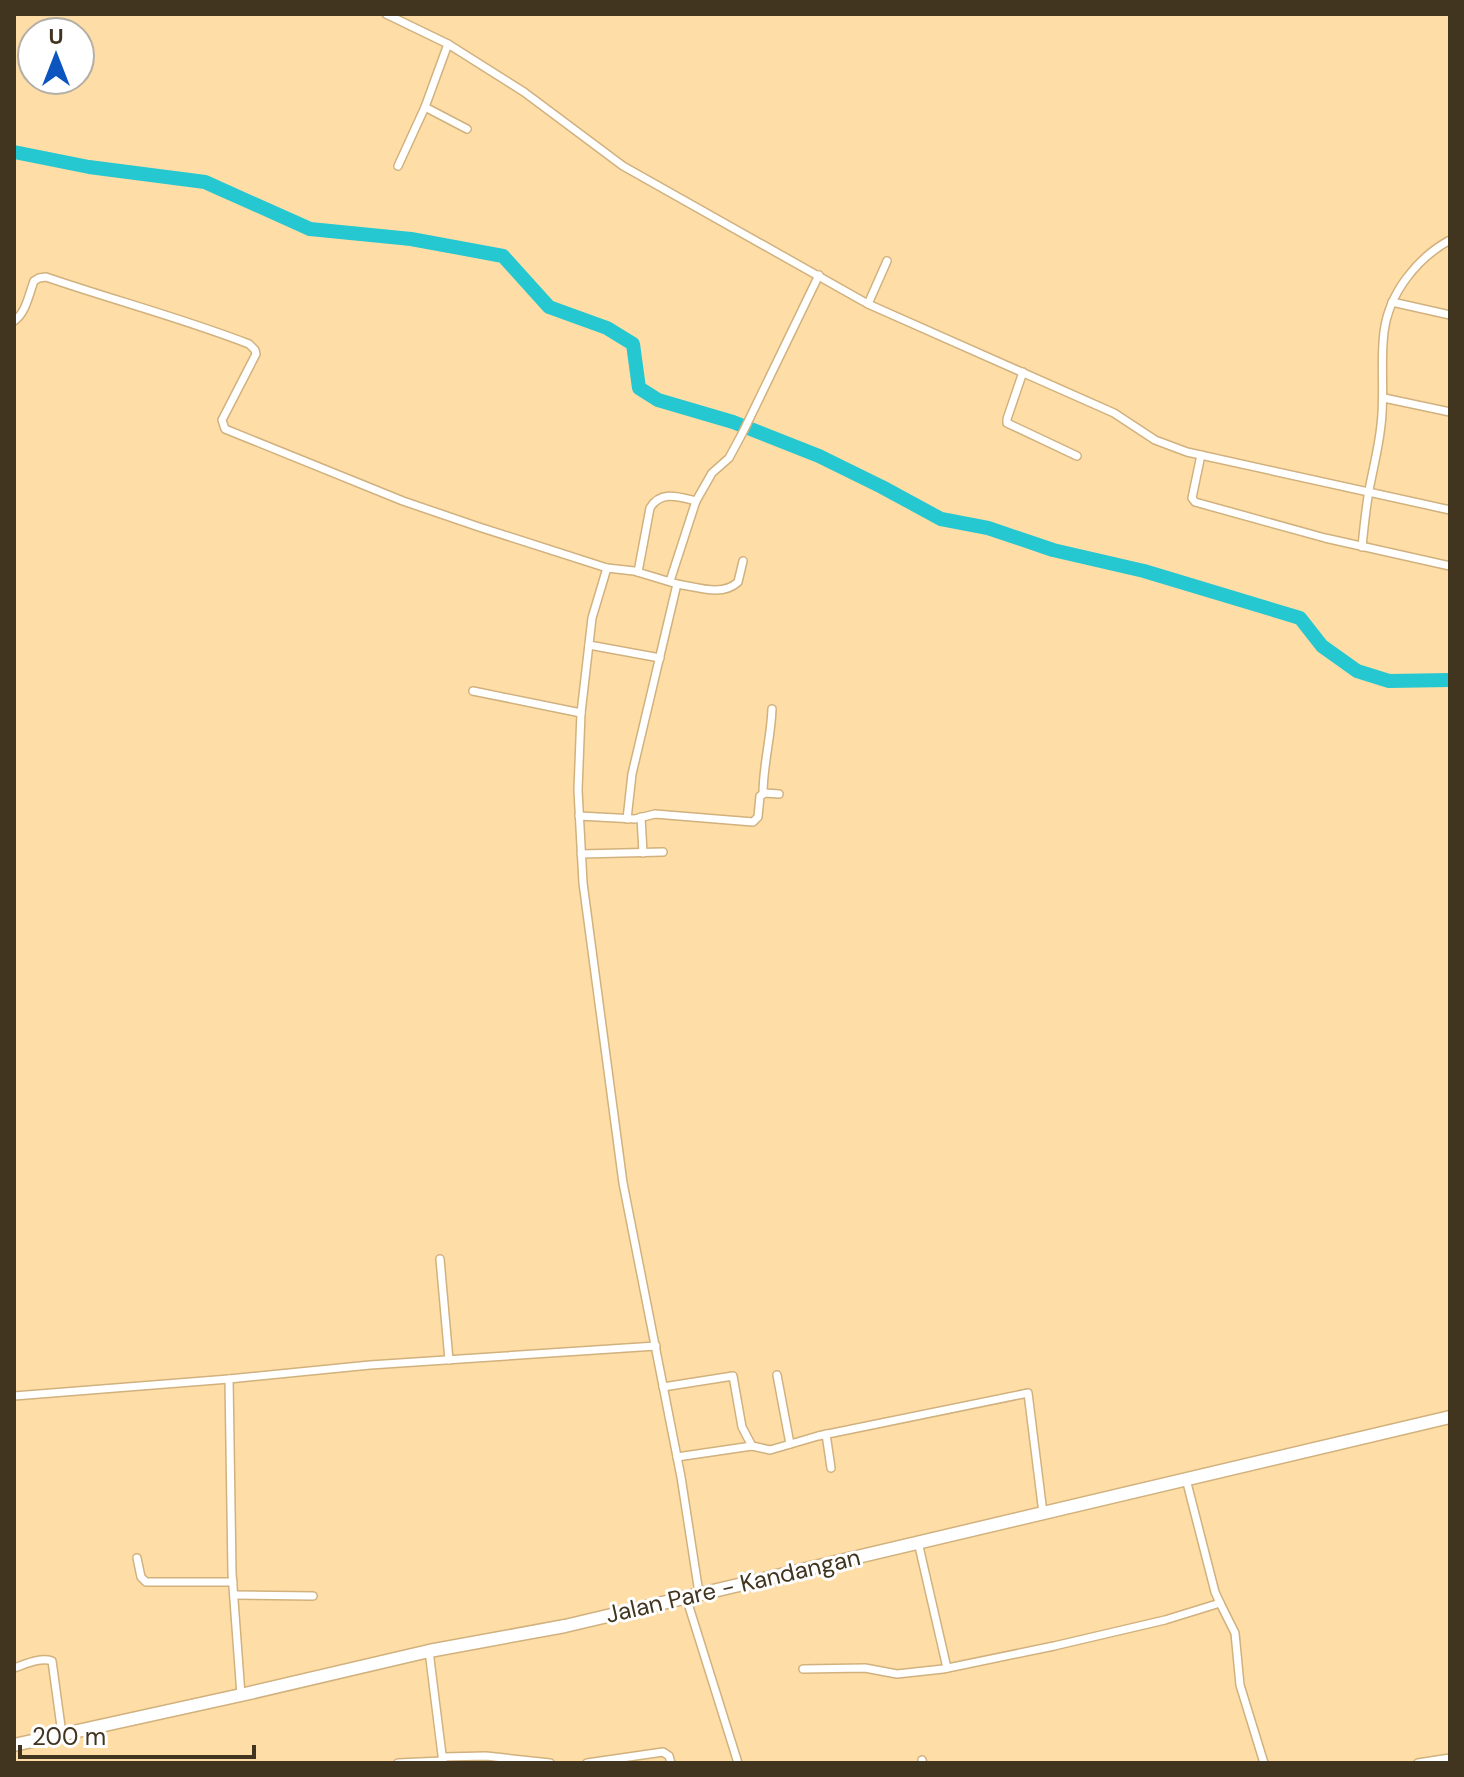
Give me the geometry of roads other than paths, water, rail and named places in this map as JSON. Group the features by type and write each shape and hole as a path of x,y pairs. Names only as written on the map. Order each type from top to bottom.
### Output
{"main road":[{"name":"Jalan Pare - Kandangan","path":"14,1745 429,1651 565,1626 1450,1417"}],"street":[{"path":"386,14 448,44 524,92 623,166 868,304 1114,413 1161,444 1450,510"},
{"path":"398,166 425,107 448,44"},
{"path":"425,107 467,129"},
{"path":"1362,547 1384,398 1386,320 1405,279 1423,258 1450,240"},
{"path":"868,304 887,261"},
{"path":"627,819 632,774 660,658 674,583 696,501 712,473 729,458 819,275"},
{"path":"14,321 23,312 34,281 46,277 187,322 249,344 255,350 256,354 222,420 225,429 418,506 607,568 638,572 674,583 727,590 738,582 743,561"},
{"path":"1392,302 1450,315"},
{"path":"1023,372 1007,423 1077,456"},
{"path":"1384,398 1450,412"},
{"path":"1201,455 1192,498 1194,501 1274,525 1450,566"},
{"path":"638,572 650,508 654,502 667,495 696,501"},
{"path":"607,568 592,618 581,713 578,763 583,883 621,1171 677,1457 693,1595 738,1763"},
{"path":"589,645 660,658"},
{"path":"473,691 581,713"},
{"path":"579,816 627,819 655,814 753,822 758,817 763,794 772,709"},
{"path":"763,794 779,794"},
{"path":"641,817 643,853"},
{"path":"581,854 663,852"},
{"path":"440,1259 449,1360"},
{"path":"14,1396 656,1346"},
{"path":"777,1375 790,1444"},
{"path":"663,1387 733,1376 742,1427 752,1446"},
{"path":"229,1379 233,1582 241,1695"},
{"path":"677,1457 752,1446 770,1450 826,1434 1028,1393 1043,1513"},
{"path":"826,1434 831,1468"},
{"path":"1186,1479 1215,1592 1235,1633 1240,1685 1264,1763"},
{"path":"918,1542 947,1668"},
{"path":"137,1558 141,1577 146,1582 233,1582"},
{"path":"234,1595 313,1596"},
{"path":"803,1669 865,1668 897,1674 947,1668 1165,1620 1220,1603"},
{"path":"429,1651 443,1760"},
{"path":"14,1668 40,1660 52,1661 62,1734"},
{"path":"587,1763 663,1752 669,1756 671,1763"},
{"path":"398,1763 486,1756 550,1763"},
{"path":"1418,1763 1450,1758"}],"waterway":[{"path":"14,152 89,167 205,182 310,229 411,239 503,256 549,307 607,328 633,344 639,388 658,400 733,422 819,456 941,519 988,528 1053,550 1144,571 1300,618 1322,646 1357,671 1389,681 1450,680"}]}
